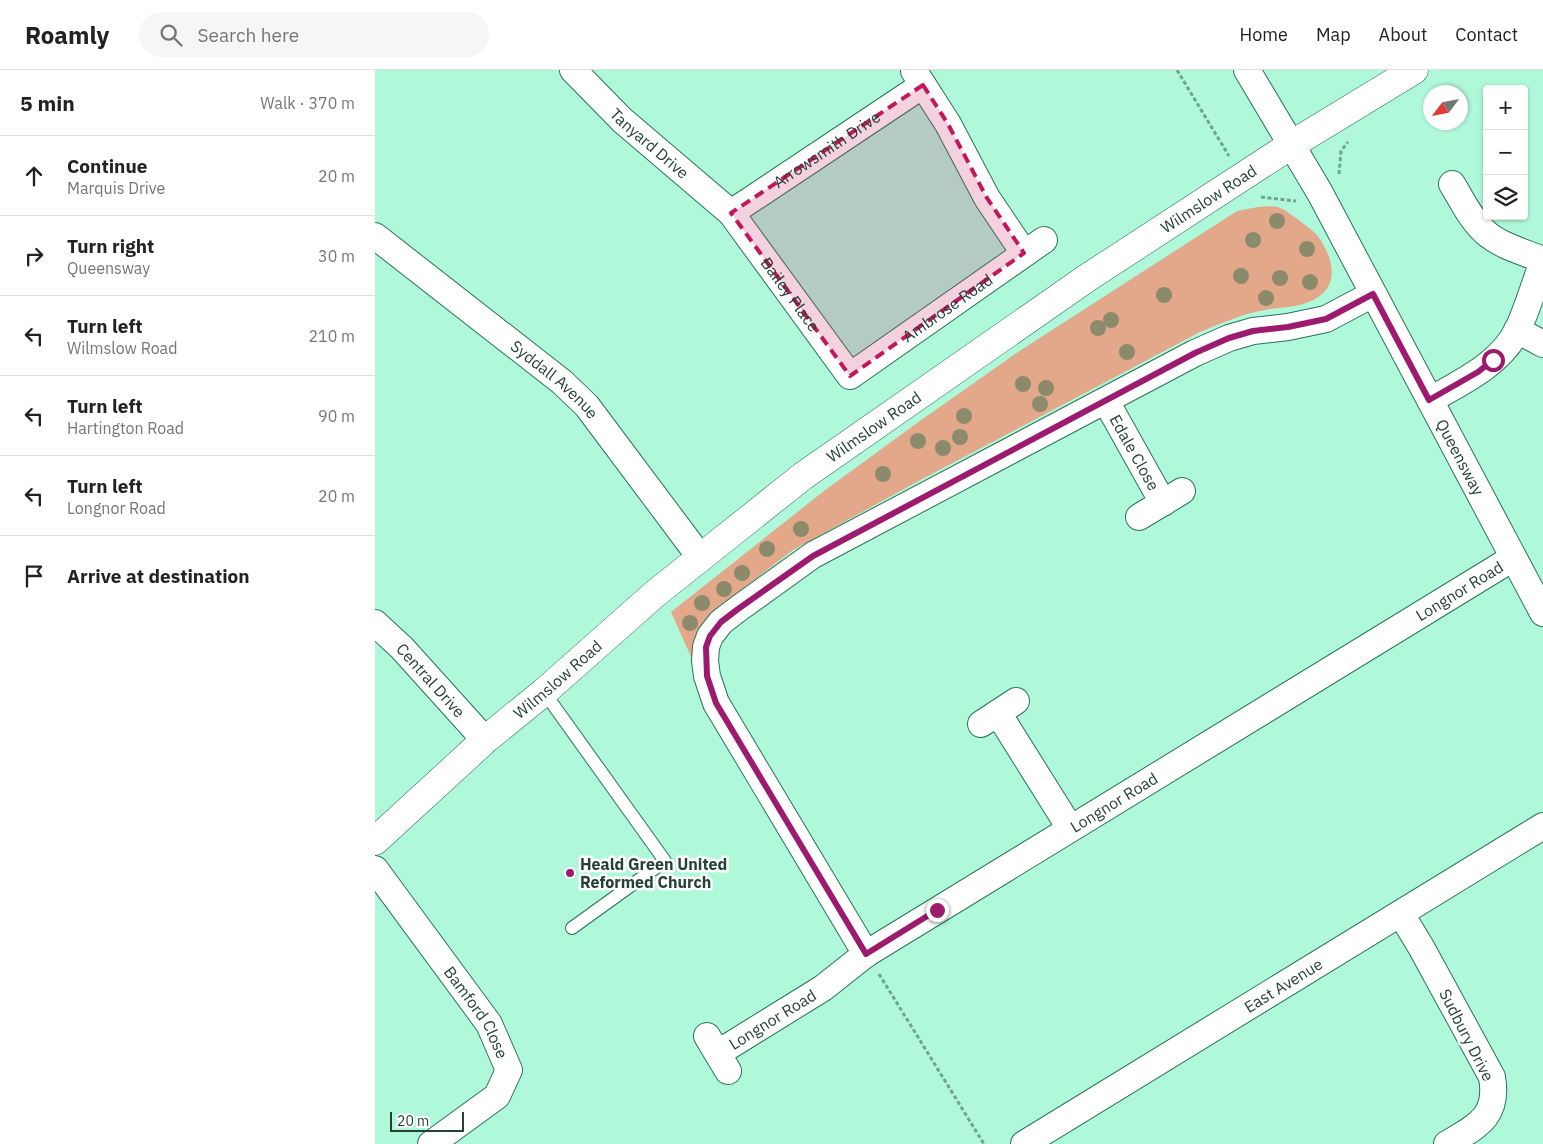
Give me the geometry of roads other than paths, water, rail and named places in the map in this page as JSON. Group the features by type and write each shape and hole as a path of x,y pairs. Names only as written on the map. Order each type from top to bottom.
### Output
{"main road":[{"name":"Wilmslow Road","path":"375,841 485,740 544,692 656,593 803,476 1087,278 1291,145 1414,70"}],"street":[{"name":"Tanyard Drive","path":"573,70 622,120 731,213"},
{"name":"Queensway","path":"1247,70 1320,193 1543,613"},
{"name":"Arrowsmith Drive","path":"731,213 918,78"},
{"name":"Ambrose Road","path":"850,376 1034,246 987,198 948,124 918,78"},
{"path":"1429,400 1478,372 1505,347 1517,330 1543,260 1498,241 1485,233 1467,209 1452,184"},
{"name":"Bailey Place","path":"731,213 850,376"},
{"name":"Syddall Avenue","path":"375,236 568,388 587,406 700,557"},
{"path":"866,954 716,703 707,676 706,647 710,636 721,622 813,556 1106,402 1195,353 1229,338 1253,331 1288,327 1326,319 1373,294"},
{"path":"1517,330 1543,344"},
{"name":"Edale Close","path":"1106,402 1173,497 1139,517"},
{"name":"Longnor Road","path":"718,1053 823,988 866,954 1513,558"},
{"name":"Central Drive","path":"375,623 402,648 485,740"},
{"path":"998,713 1070,828"},
{"name":"East Avenue","path":"1023,1144 1543,826"},
{"name":"Bamford Close","path":"375,869 489,1024 509,1070 497,1096 431,1144"},
{"name":"Sudbury Drive","path":"1401,914 1492,1077 1494,1096 1489,1113 1469,1131 1447,1144"}],"lane":[{"path":"544,692 665,861 572,928"}],"place":[{"name":"Heald Green United Reformed Church","path":"570,873"}]}
